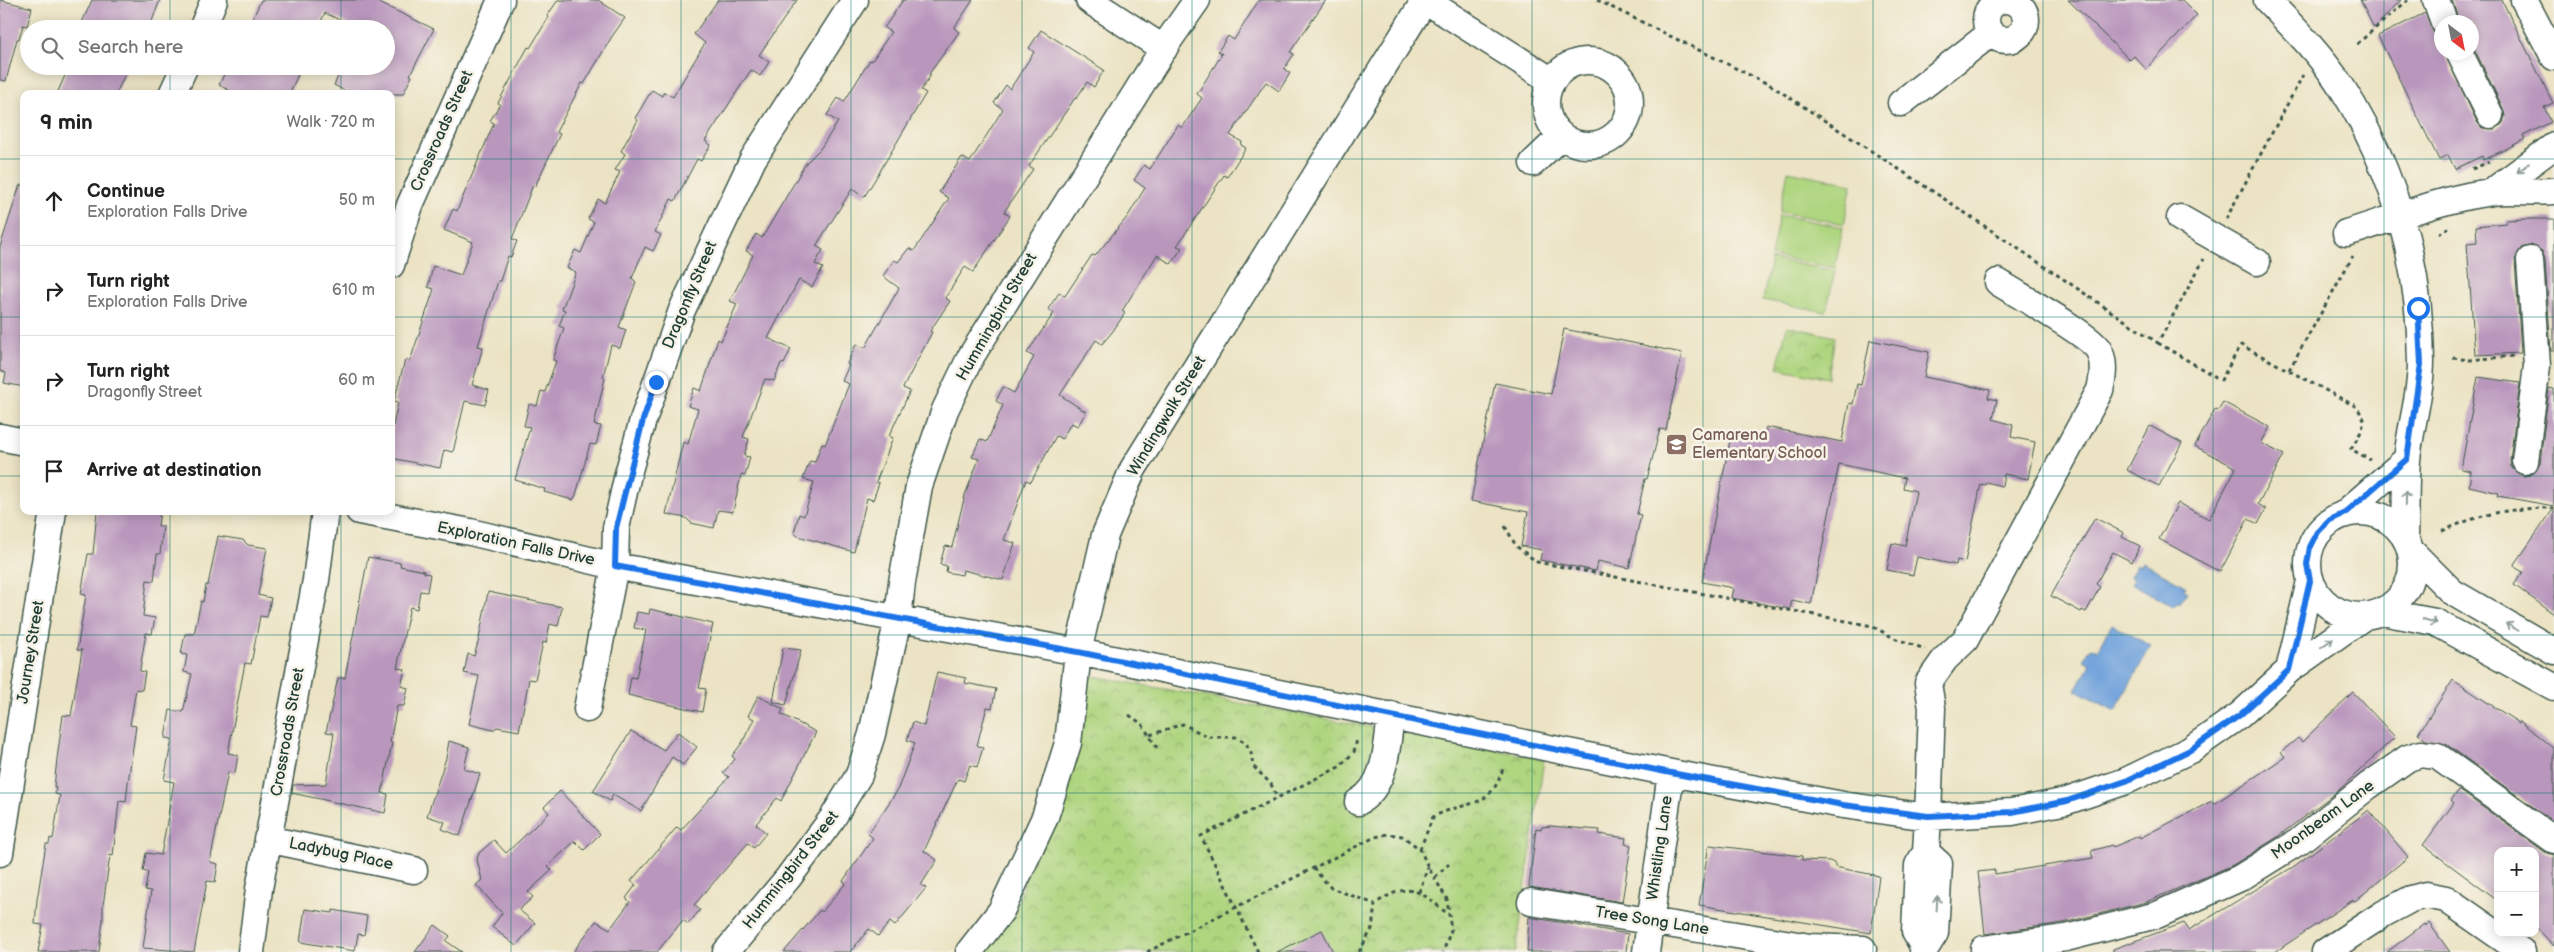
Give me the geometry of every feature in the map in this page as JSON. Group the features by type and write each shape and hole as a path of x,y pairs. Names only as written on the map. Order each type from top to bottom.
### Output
{"street":[{"path":"206,20 214,0"},
{"name":"Dragonfly Street","path":"587,709 615,566 616,528 628,474 661,365 690,290 753,160 855,0"},
{"path":"1089,0 1164,50"},
{"name":"Hummingbird Street","path":"726,952 788,878 832,819 859,775 872,734 898,619 902,582 919,486 945,410 970,358 1197,0"},
{"path":"1425,0 1552,81"},
{"name":"Windingwalk Street","path":"969,952 1001,911 1045,817 1068,743 1078,652 1105,535 1133,469 1425,0"},
{"name":"Exploration Falls Drive","path":"380,515 470,532 615,566 1078,652 1671,773 1843,805 1928,816 2012,812 2067,801 2126,781 2190,750 2240,715 2289,670 2374,614 2397,602 2407,587 2413,570 2408,544 2407,459 2421,364 2418,308 2402,215 2371,137 2340,85 2313,48 2267,0"},
{"path":"2436,0 2441,15"},
{"path":"2524,0 2554,57"},
{"name":"Crossroads Street","path":"395,252 410,205 492,3"},
{"path":"1901,103 1991,33"},
{"path":"2463,60 2490,115"},
{"path":"1590,61 1604,64 1616,72 1625,83 1630,97 1630,112 1624,125 1615,136 1602,144 1580,145 1560,136 1552,127 1548,116 1547,92 1552,81 1562,70 1575,63 1590,61"},
{"path":"174,90 181,75"},
{"path":"1533,163 1560,136"},
{"path":"2493,192 2554,146"},
{"path":"2351,243 2402,215 2493,192 2532,193 2554,191"},
{"path":"2180,218 2258,262"},
{"path":"2526,461 2543,362 2530,260"},
{"path":"1923,950 1935,933 1939,864 1926,852 1932,708 1928,683 1945,659 1965,640 2100,390 2104,374 2098,349 2080,334 1998,282"},
{"path":"0,437 20,441"},
{"path":"2407,459 2345,513 2330,520 2318,532 2310,547 2307,564 2310,581 2318,596 2331,608 2347,615 2374,614 2435,622 2554,688"},
{"path":"2345,513 2362,511 2379,514 2394,522 2408,544 2452,592 2554,652"},
{"name":"Journey Street","path":"0,853 52,515"},
{"name":"Crossroads Street","path":"251,952 267,839 316,580 324,515"},
{"path":"2289,670 2310,581"},
{"path":"1358,802 1367,797 1376,784 1386,758 1391,715"},
{"name":"Moonbeam Lane","path":"1984,949 2068,945 2157,916 2240,878 2298,842 2368,786 2408,758 2421,754 2437,756 2554,840"},
{"name":"Whistling Lane","path":"1646,952 1671,773"},
{"name":"Ladybug Place","path":"267,839 414,870"},
{"path":"2325,952 2383,914 2412,898 2426,896 2446,899 2514,949"},
{"name":"Tree Song Lane","path":"1531,902 1810,949 1862,948"}],"path":[{"path":"1597,0 1772,86 1957,207 2158,343 2221,380 2241,345 2357,407 2364,419 2362,430 2351,449 2374,463"},
{"path":"2357,44 2408,0"},
{"path":"2158,343 2303,75"},
{"path":"2289,370 2351,243"},
{"path":"2453,358 2543,362"},
{"path":"2442,531 2473,517 2516,508 2554,508"},
{"path":"1505,526 1516,546 1537,562 1872,626 1916,648 1933,651"},
{"path":"1129,715 1142,724 1156,748"},
{"path":"1150,735 1183,724 1208,737 1236,737 1246,743 1251,753 1253,766 1271,784 1277,798"},
{"path":"1258,952 1201,836 1339,767 1354,752 1357,739"},
{"path":"1420,849 1432,817 1448,808 1474,803 1489,795 1498,786 1503,768"},
{"path":"1147,952 1375,837 1388,834 1402,836 1420,849 1428,867 1447,899 1450,930 1443,952"},
{"path":"1435,877 1449,864"},
{"path":"1419,892 1428,867"},
{"path":"1313,868 1331,888 1375,904"},
{"path":"1359,952 1372,929 1375,904 1388,895 1407,889 1419,892 1450,916"}],"green space":[{"path":"1788,171 1852,184 1844,224 1780,212"},
{"path":"1779,215 1843,227 1835,268 1771,256"},
{"path":"1771,259 1835,271 1826,312 1763,300"},
{"path":"1787,326 1835,337 1828,378 1777,368"},
{"path":"1088,675 1544,759 1516,952 987,952 1019,900"}],"water":[{"path":"2143,562 2185,586 2183,590 2187,592 2180,603 2177,602 2174,607 2131,583 2134,579 2130,576 2137,564 2141,566"},
{"path":"2112,624 2151,646 2115,711 2076,690 2090,664 2083,660 2091,647 2098,650"}],"building":[{"path":"0,0 32,8 29,20 20,20 20,36 19,39 17,39 6,81 0,80"},
{"path":"92,0 160,0 152,20 83,20"},
{"path":"261,0 373,0 434,29 410,75 412,76 403,94 395,94 395,90 343,90 334,85 339,75 395,75 395,20 340,20 325,13 322,20 252,20"},
{"path":"558,0 598,0 625,18 584,84 582,83 556,132 560,134 535,186 533,185 512,239 517,241 511,257 508,256 500,281 498,281 478,346 483,347 472,385 489,390 485,405 465,401 453,452 444,450 440,468 395,459 395,416 398,402 395,401 395,397 405,360 410,361 434,289 428,287 433,266 461,275 473,242 444,230 453,209 457,211 494,123 490,121 500,104 498,103 528,47 530,48 549,17 547,16"},
{"path":"718,0 797,0 759,55 769,62 760,76 751,70 705,141 711,145 701,161 697,159 675,201 671,199 655,232 661,235 653,251 645,247 632,278 636,282 619,327 626,330 620,348 611,345 594,425 601,426 596,445 590,444 576,495 573,500 544,492 545,489 515,480 530,427 524,426 529,404 537,406 541,391 545,392 556,361 553,360 564,328 559,326 565,310 562,309 576,272 567,268 575,250 581,253 594,222 588,219 598,199 605,203 620,172 615,170 625,154 621,151 638,120 635,118 652,90 662,96 664,92 673,97 705,43 694,34"},
{"path":"903,0 973,0 954,28 959,32 929,74 931,75 921,90 926,93 864,197 852,189 816,246 823,250 815,264 823,268 812,287 799,280 768,338 791,349 784,364 781,363 774,381 765,379 743,437 749,439 744,456 750,457 745,476 741,475 733,512 718,510 714,528 691,523 686,518 666,514 683,442 688,444 698,409 688,406 694,388 701,391 718,339 721,341 737,304 730,301 753,255 746,251 756,234 762,238 806,163 820,149 838,122 827,115 838,98 844,102 870,60 872,61 891,32 884,28"},
{"path":"1259,0 1326,0 1290,52 1294,54 1284,69 1290,73 1279,91 1266,82 1230,135 1242,142 1241,145 1246,148 1227,177 1224,175 1177,246 1182,248 1171,264 1157,255 1122,311 1125,313 1113,331 1102,344 1096,340 1060,395 1086,412 1078,426 1071,423 1062,439 1056,436 1031,482 1026,480 1004,540 1015,543 1003,580 963,570 962,575 946,572 947,566 940,564 945,546 952,547 965,495 979,459 972,457 980,439 987,442 1003,405 996,401 1003,387 1014,393 1034,357 1027,353 1054,313 1048,309 1059,293 1065,296 1092,255 1095,256 1128,216 1145,188 1134,180 1144,165 1150,169 1178,125 1182,128 1202,98 1197,94 1222,54 1218,51 1228,36 1234,40"},
{"path":"2068,0 2182,0 2197,15 2146,69 2134,56 2130,60"},
{"path":"2360,0 2401,0 2374,28"},
{"path":"2452,0 2502,0 2553,103 2544,107 2551,122 2523,136 2525,139 2508,148 2483,160 2482,156 2455,169 2448,155 2439,160 2378,36 2425,13 2434,33 2434,60 2448,60 2477,122 2482,128 2496,129 2503,123 2505,116 2479,58 2479,15 2457,15"},
{"path":"1041,30 1104,70 1094,87 1087,82 1029,166 1033,169 1004,212 1010,216 973,272 965,267 945,298 950,301 930,331 932,332 903,388 910,391 889,436 893,438 876,482 879,483 873,500 867,498 854,552 798,536 794,533 799,514 804,516 814,482 803,479 810,461 815,462 822,443 825,445 849,384 842,381 849,365 847,364 856,344 865,348 899,288 883,276 894,260 898,262 909,248 914,251 949,198 939,192 962,157 970,162 1003,109 994,103 1006,85 1010,89 1034,52 1029,48"},
{"path":"65,75 125,75 118,90 59,90"},
{"path":"224,75 298,75 291,90 228,90 219,85"},
{"path":"20,185 20,386 4,383 6,373 0,371 0,247"},
{"path":"2554,219 2554,351 2551,351 2545,259 2542,251 2530,245 2521,248 2515,260 2521,353 2475,355 2467,243 2477,242 2476,226 2506,223 2506,220"},
{"path":"1564,329 1682,353 1666,430 1660,429 1647,479 1645,479 1637,514 1641,515 1629,568 1598,561 1596,571 1540,560 1542,550 1521,546 1528,512 1471,501 1495,383 1551,394"},
{"path":"1870,340 1929,352 1924,377 1990,390 1988,398 1997,400 1993,419 2013,425 2011,437 2035,442 2028,479 2004,474 2002,486 1986,482 1985,485 1981,484 1965,562 1957,560 1956,565 1917,557 1913,575 1887,570 1892,543 1905,546 1916,491 1903,488 1905,478 1839,464 1811,604 1792,600 1790,609 1731,598 1733,588 1702,582 1732,430 1765,437 1766,427 1842,442 1849,403 1853,404 1857,384 1861,385"},
{"path":"2478,377 2520,383 2510,460 2511,467 2523,476 2531,475 2540,463 2549,388 2554,389 2554,506 2498,496 2499,493 2469,486 2471,471 2461,469"},
{"path":"2223,402 2270,427 2261,443 2284,455 2258,504 2266,509 2258,524 2248,519 2220,572 2159,539 2178,503 2209,519 2236,468 2195,446 2215,409 2218,410"},
{"path":"2150,426 2182,443 2159,486 2127,470"},
{"path":"2554,508 2554,614 2514,585 2523,572 2516,568 2515,564"},
{"path":"97,515 159,515 158,526 163,526 160,554 157,554 154,581 147,580 143,616 155,618 152,634 146,633 140,669 140,671 145,672 142,690 136,689 130,725 136,726 126,802 119,801 113,856 110,855 103,906 99,952 38,952 43,925 35,924 37,900 46,844 49,844 50,838 53,839 60,795 55,794 56,787 54,787 63,715 71,716 82,650 77,650 86,595 81,594 88,554 93,554"},
{"path":"2095,518 2124,533 2122,537 2140,546 2132,562 2113,552 2096,584 2100,587 2086,612 2082,610 2081,612 2051,596"},
{"path":"218,536 243,540 248,545 267,548 258,595 271,598 267,617 260,616 251,664 245,663 228,753 238,755 235,773 228,772 210,862 218,864 215,882 207,881 194,952 143,948 151,891 145,890 148,872 143,871 146,853 161,855 174,782 164,780 172,739 165,738 170,710 183,712 192,674 184,672 187,655 181,654 185,634 194,634 201,601 203,602 206,585 208,585"},
{"path":"368,557 401,563 400,566 430,574 427,592 420,591 417,609 410,607 397,668 405,669 401,686 408,688 404,706 397,706 390,742 392,743 382,793 388,794 385,813 292,793 293,785 326,784 334,733 326,732 338,678 345,678"},
{"path":"488,592 562,607 558,626 550,624 546,643 543,642 535,680 529,679 519,731 497,727 493,730 469,724 479,676 464,673 468,654 474,656"},
{"path":"650,609 713,624 699,688 706,689 702,712 628,695 631,677 636,678 646,630 634,628 637,612 649,614"},
{"path":"783,648 801,650 786,705 773,702"},
{"path":"937,672 966,678 965,683 996,689 992,708 987,707 977,745 983,748 977,767 970,765 964,781 958,779 924,851 937,860 921,885 926,888 895,926 890,922 878,936 869,929 850,952 784,952 820,910 822,912 846,883 843,881 873,838 868,834 897,791 915,743 907,740 913,722 924,726"},
{"path":"2453,680 2519,723 2520,721 2554,749 2554,822 2446,744 2426,740 2418,734"},
{"path":"2353,692 2395,737 2339,790 2276,838 2233,865 2146,902 2063,923 1985,934 1978,872 1995,870 1995,874 2093,858 2091,851 2112,845 2113,847 2139,836 2140,838 2212,801 2214,804 2285,757 2281,752 2298,738 2302,742"},
{"path":"758,696 783,709 781,714 816,732 781,801 777,798 756,824 766,833 754,848 748,843 694,905 700,910 688,924 683,920 657,952 573,952 596,921 610,929 630,902 626,898 636,885 631,881 677,827 681,830 729,777 723,773 735,759 732,756 742,743 754,719 748,716"},
{"path":"631,731 664,750 678,732 697,747 683,765 672,757 641,811 613,795 610,801 593,791"},
{"path":"449,741 469,747 464,769 480,774 460,836 442,829 445,822 427,816 446,758"},
{"path":"2459,790 2538,847 2494,847 2494,898 2423,845 2454,803 2451,800"},
{"path":"560,791 600,834 584,850 575,841 548,866 552,870 528,892 533,897 519,910 535,923 516,946 492,927 502,913 476,885 482,880 477,859 479,853 494,840 506,853 549,813 544,807"},
{"path":"2369,810 2408,857 2355,901 2353,900 2275,952 2113,952 2113,949 2184,923 2189,930 2293,867"},
{"path":"1542,827 1600,830 1599,834 1626,838 1625,844 1631,845 1622,902 1529,887 1536,828 1541,829"},
{"path":"1709,845 1802,856 1802,860 1830,861 1835,864 1835,867 1879,876 1871,933 1699,905"},
{"path":"2539,848 2554,855 2554,946 2539,930"},
{"path":"305,909 333,913 333,910 367,916 364,935 358,934 355,951 300,942"},
{"path":"1529,917 1628,934 1626,952 1527,952"},
{"path":"2429,923 2450,952 2387,952 2424,924 2425,926"},
{"path":"435,925 450,936 446,941 462,952 415,952"},
{"path":"1322,930 1333,952 1277,952"}],"place":[{"name":"Camarena Elementary School","path":"1676,444"}],"route":[{"path":"656,382 628,474 616,528 615,566 1078,652 1671,773 1843,805 1928,816 2012,812 2067,801 2126,781 2190,750 2240,715 2289,670 2310,581 2307,564 2310,547 2318,532 2330,520 2345,513 2407,459 2414,422 2421,364 2418,308"}]}
